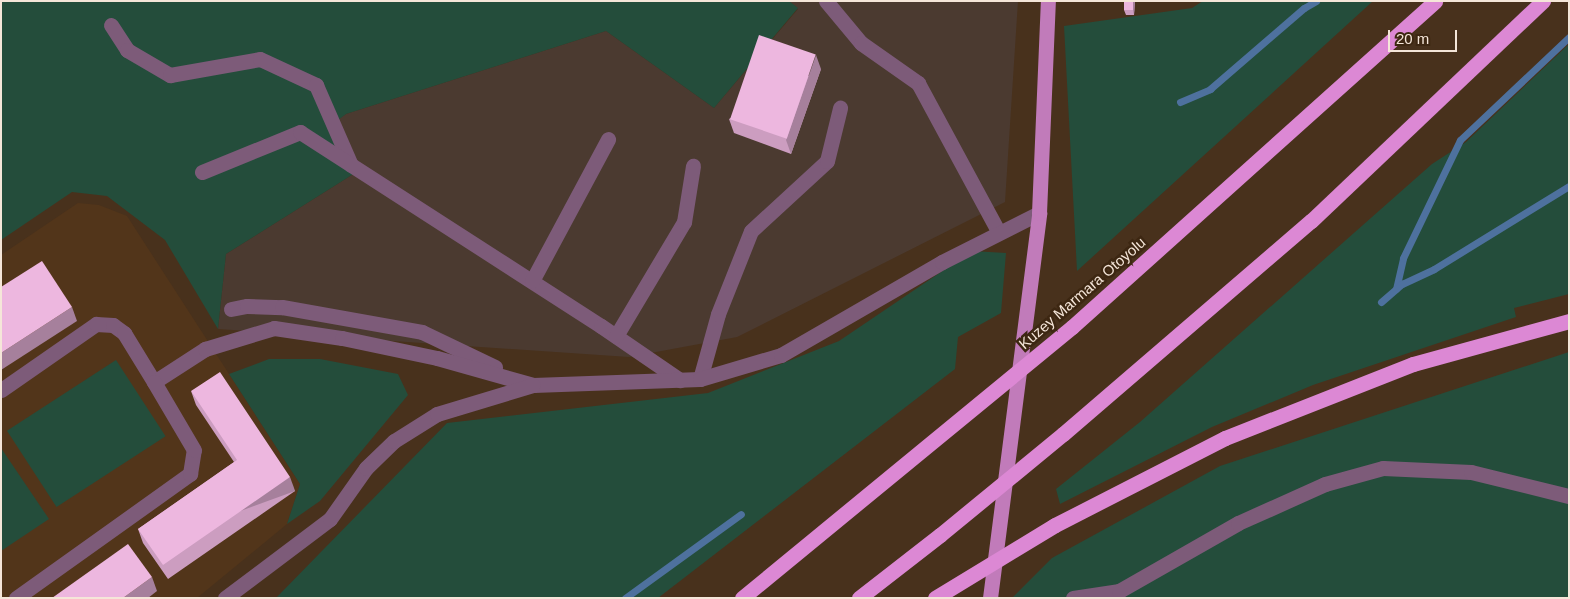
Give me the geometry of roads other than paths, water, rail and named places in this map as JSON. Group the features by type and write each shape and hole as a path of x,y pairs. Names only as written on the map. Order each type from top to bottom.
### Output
{"highway":[{"name":"Kuzey Marmara Otoyolu","path":"742,598 1072,327 1435,1"},
{"path":"860,598 1063,434 1310,221 1543,1"},
{"path":"935,598 1055,525 1225,438 1413,364 1569,321"}],"main road":[{"path":"990,598 1039,213 1048,1"}],"street":[{"path":"826,1 861,43 918,83 999,234"},
{"path":"111,24 128,50 170,75 260,59 316,85 351,165"},
{"path":"700,379 718,314 750,231 827,161 840,108"},
{"path":"202,172 300,132 532,281 680,380"},
{"path":"532,281 608,140"},
{"path":"616,336 684,222 693,166"},
{"path":"225,598 330,519 366,468 394,441 437,414 533,385 700,379 781,355 942,262 1039,213"},
{"path":"231,309 247,306 282,307 422,332 533,385"},
{"path":"1,390 96,324 113,324 124,333 194,450 190,474 16,598"},
{"path":"154,382 205,349 274,328 342,338 437,358 533,385"},
{"path":"1072,598 1119,591 1238,523 1325,484 1383,468 1471,472 1569,496"}],"waterway":[{"path":"1180,102 1210,89 1304,8 1316,1"},
{"path":"1396,289 1403,258 1460,140 1569,37"},
{"path":"1381,302 1402,284 1434,269 1569,186"},
{"path":"625,598 741,514"}]}
